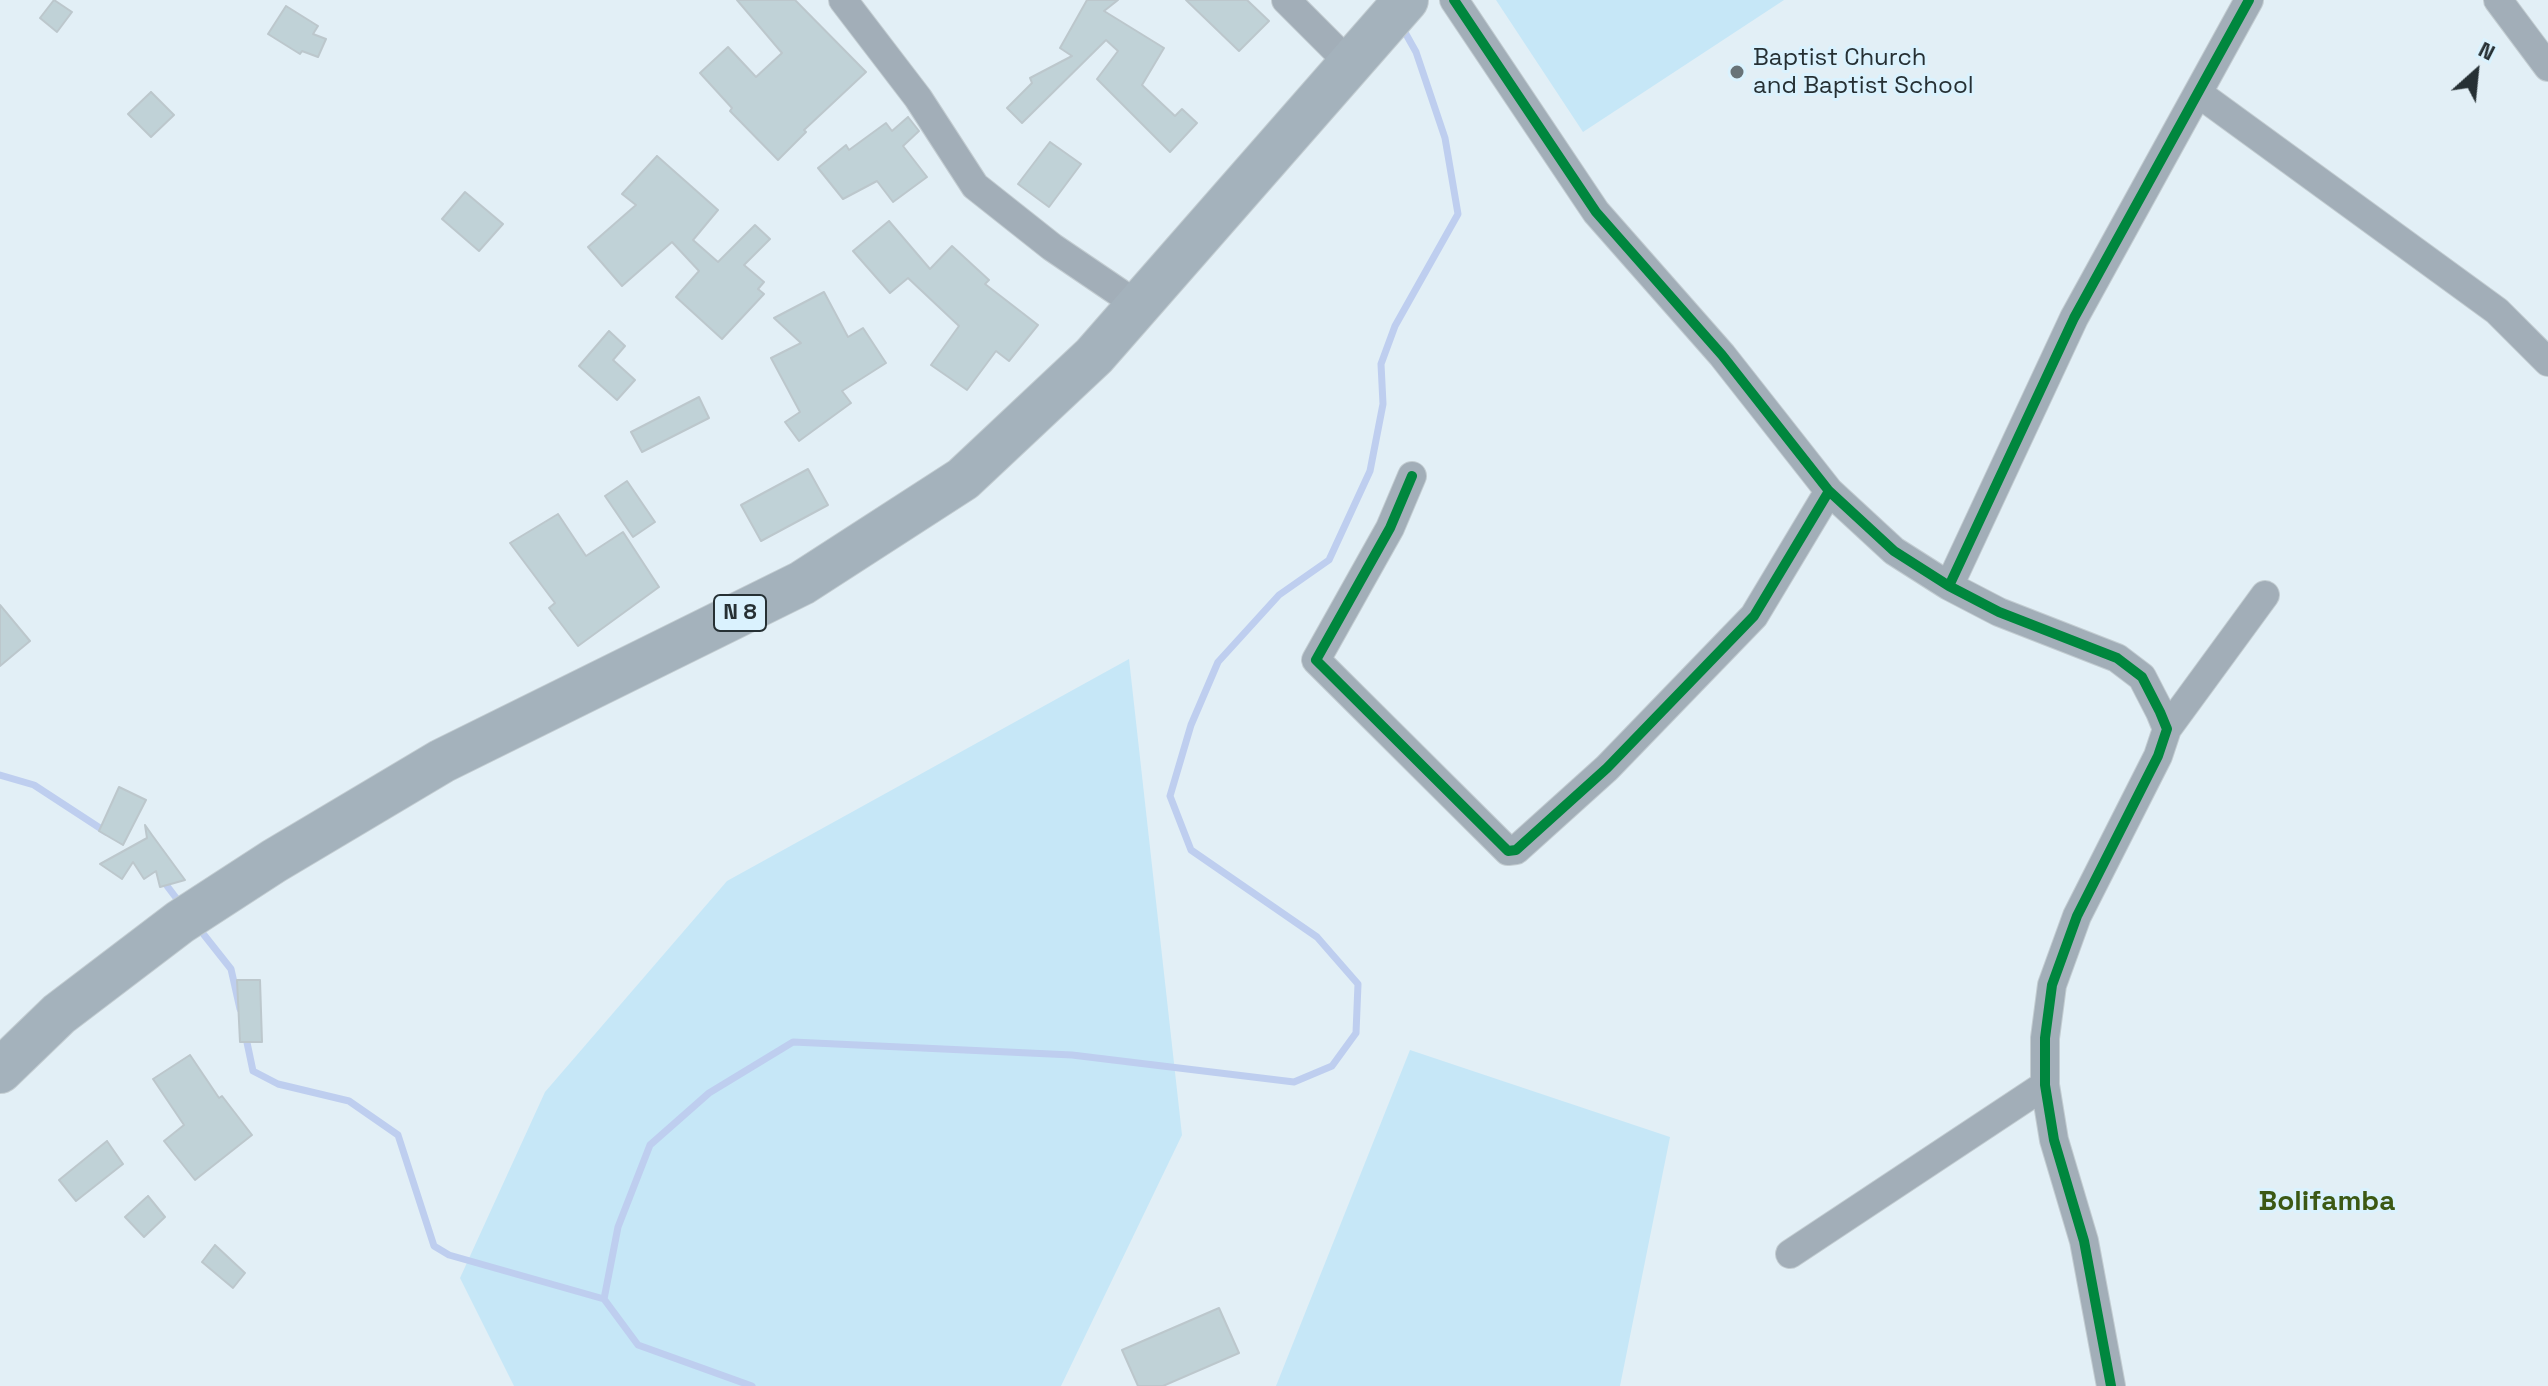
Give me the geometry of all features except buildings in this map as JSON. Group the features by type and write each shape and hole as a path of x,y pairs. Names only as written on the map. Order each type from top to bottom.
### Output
{"highway":[{"name":"N 8","path":"0,1071 83,995 180,922 274,861 442,761 802,583 963,479 1094,356 1393,15"}],"street":[{"path":"843,0 918,98 975,186 1052,247 1139,306"},
{"path":"1286,0 1350,64"},
{"path":"1454,0 1596,212 1722,355 1829,491 1894,551 1949,586 1999,612 2117,658 2142,677 2167,729"},
{"path":"1949,586 2074,318 2249,0"},
{"path":"2498,0 2548,67"},
{"path":"2198,93 2497,311 2548,362"},
{"path":"1412,476 1390,528 1316,660 1508,851 1516,850 1607,768 1754,616 1829,491"},
{"path":"2111,1386 2084,1241 2054,1140 2045,1085 2045,1038 2052,985 2090,885 2158,756 2167,729 2265,595"},
{"path":"1790,1254 2045,1085"}],"shaded area":[{"path":"1496,0 1784,0 1583,132"},
{"path":"1129,659 1182,1135 1061,1386 514,1386 460,1278 545,1092 727,881"},
{"path":"1410,1050 1670,1137 1620,1386 1276,1386"}],"waterway":[{"path":"752,1386 638,1345 604,1299 618,1227 650,1145 709,1093 793,1042 1072,1055 1294,1082 1332,1066 1356,1033 1358,984 1317,937 1191,850 1170,796 1191,725 1218,662 1279,595 1329,560 1370,471 1383,404 1381,364 1395,326 1458,214 1445,138 1416,52 1402,27"},
{"path":"0,775 34,785 106,832"},
{"path":"161,878 180,903"},
{"path":"197,926 231,969 240,1009"},
{"path":"245,1033 253,1071 278,1084 349,1101 398,1135 434,1246 449,1255 604,1299"}],"cycle path":[{"path":"1454,0 1596,212 1722,355 1829,491 1894,551 1949,586 1999,612 2117,658 2142,677 2160,712 2167,729 2158,756 2077,916 2052,985 2045,1038 2045,1085 2054,1140 2084,1241 2111,1386"},
{"path":"1949,586 2074,318 2249,0"},
{"path":"1412,476 1390,528 1316,660 1508,851 1516,850 1607,768 1754,616 1829,491"}],"place":[{"name":"Baptist Church and Baptist School","path":"1737,72"}],"district":[{"name":"Bolifamba","path":"2327,1202"}]}
